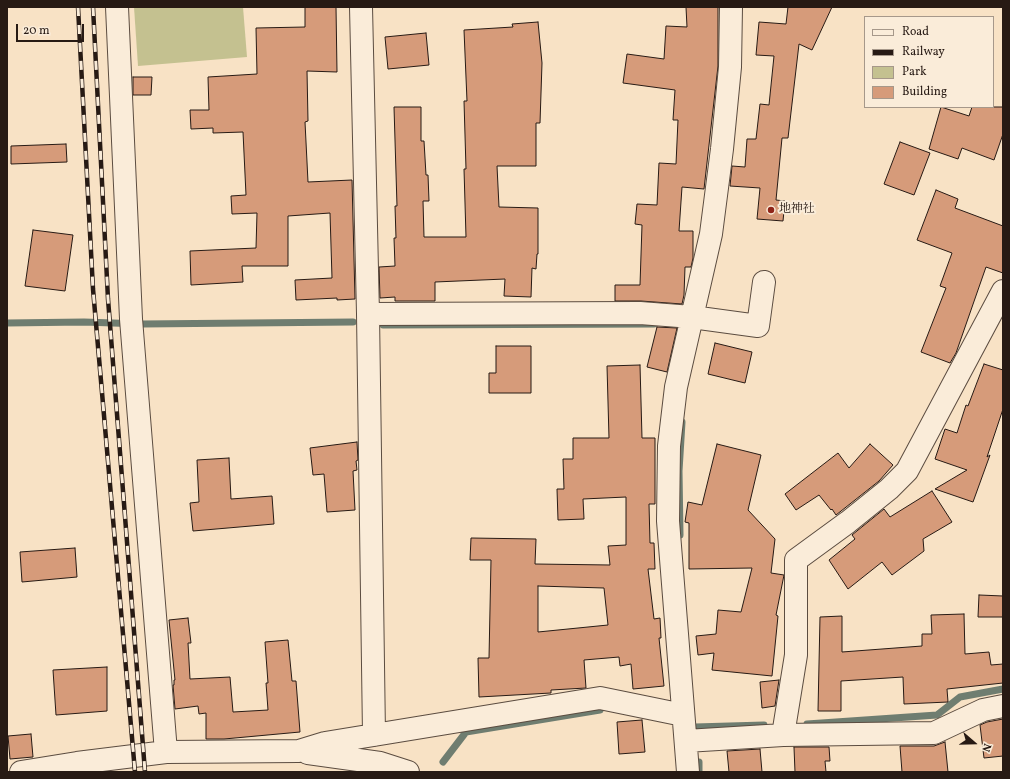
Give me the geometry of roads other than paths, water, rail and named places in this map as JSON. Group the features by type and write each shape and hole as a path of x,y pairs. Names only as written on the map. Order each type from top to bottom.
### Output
{"street":[{"path":"117,7 132,323 166,752"},
{"path":"361,7 368,314 374,735"},
{"path":"688,772 668,521 669,446 676,387 711,234 722,149 730,67 731,7"},
{"path":"368,314 640,313 692,317 758,326 764,282"},
{"path":"783,735 796,655 796,560 890,489 907,471 1003,291"},
{"path":"299,752 325,743 600,698 683,715"},
{"path":"686,742 783,735 934,733 983,710 1003,706"},
{"path":"21,772 77,763 166,752 299,752 380,763 408,772"}],"waterway":[{"path":"7,323 84,322 142,324 353,322"},
{"path":"383,325 654,324"},
{"path":"680,535 679,471 682,422"},
{"path":"807,724 937,715 960,697 1003,689"},
{"path":"443,762 466,732 600,710"},
{"path":"695,727 764,725"},
{"path":"699,762 699,772"}],"railway":[{"path":"78,7 93,289 135,772"},
{"path":"93,7 108,299 145,772"}],"place":[{"name":"地神社","path":"771,210"}]}
